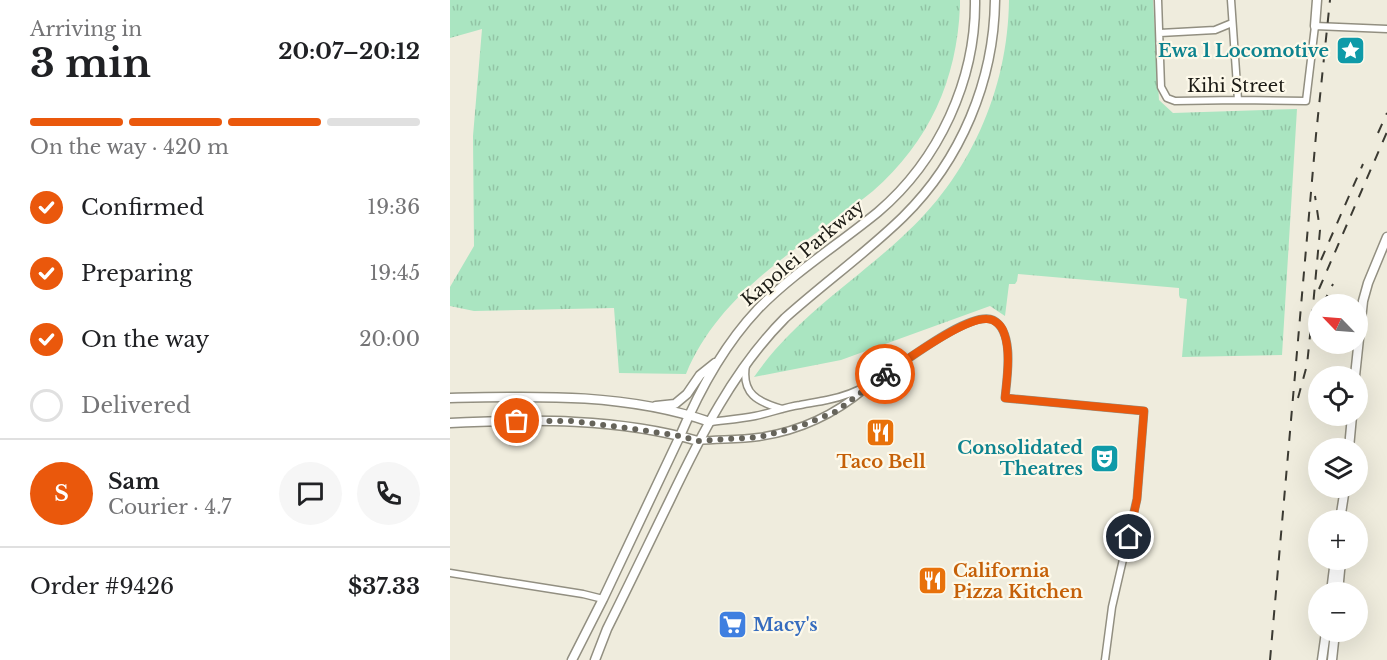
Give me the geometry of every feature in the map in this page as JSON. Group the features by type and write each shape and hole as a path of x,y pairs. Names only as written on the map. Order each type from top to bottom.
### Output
{"main road":[{"name":"Kapolei Parkway","path":"572,660 689,415 720,358 739,331 783,287 885,206 903,188 924,161 950,117 962,86 973,39 975,0"},
{"name":"Kapolei Parkway","path":"595,660 698,441 747,363 785,318 891,228 917,202 940,174 959,143 980,94 992,44 995,0"},
{"path":"1315,26 1317,0"},
{"path":"1356,366 1363,301 1387,237"},
{"path":"647,407 675,404 687,394 700,375 720,358"},
{"path":"450,398 575,397 598,399 689,415 710,422"},
{"path":"450,423 573,421 680,436 698,441"},
{"path":"1322,660 1325,642"},
{"path":"1332,660 1334,642"}],"street":[{"path":"1158,0 1160,33 1215,30 1232,23"},
{"path":"1231,0 1238,100"},
{"path":"1315,26 1387,29"},
{"name":"Kihi Street","path":"1160,33 1161,87 1167,98 1175,101 1306,101 1315,26"},
{"path":"698,441 760,437 801,426 837,411 873,382 945,335 975,321 993,320 999,324 1005,336 1007,366 1005,398 1144,411 1136,508 1112,607 1105,660"},
{"path":"747,363 745,378 751,394 763,403 782,409"},
{"path":"710,422 753,416 834,399 873,382"},
{"path":"450,573 603,598"}],"green space":[{"path":"450,0 960,0 960,6 958,33 946,84 936,108 910,152 873,191 792,251 750,286 714,326 699,348 686,374 619,373 614,308 474,311 450,306 450,287 474,246 473,136 482,29 450,38"},
{"path":"1009,0 1153,0 1159,100 1173,113 1297,109 1282,355 1182,357 1187,299 1180,298 1179,288 1018,274 1015,284 1009,284 1005,316 990,306 841,360 754,377 787,337 902,237 947,187 965,160 992,99 1007,34"}],"railway":[{"path":"1270,660 1330,0"},
{"path":"1378,133 1387,113"},
{"path":"1319,289 1387,132"},
{"path":"1321,260 1363,164"},
{"path":"1298,398 1307,365 1320,230 1315,196"},
{"path":"1328,294 1333,284"}],"way so far":[{"path":"517,421 573,421 680,436 698,441 760,437 801,426 837,411 885,374"}],"place":[{"name":"Ewa 1 Locomotive","path":"1350,51"},
{"name":"Taco Bell","path":"881,433"},
{"name":"Consolidated Theatres","path":"1104,458"},
{"name":"California Pizza Kitchen","path":"932,581"},
{"name":"Macy's","path":"732,625"}],"route":[{"path":"885,374 956,329 981,319 987,319 999,324 1005,336 1007,357 1005,398 1144,411 1136,508 1129,537"}]}
